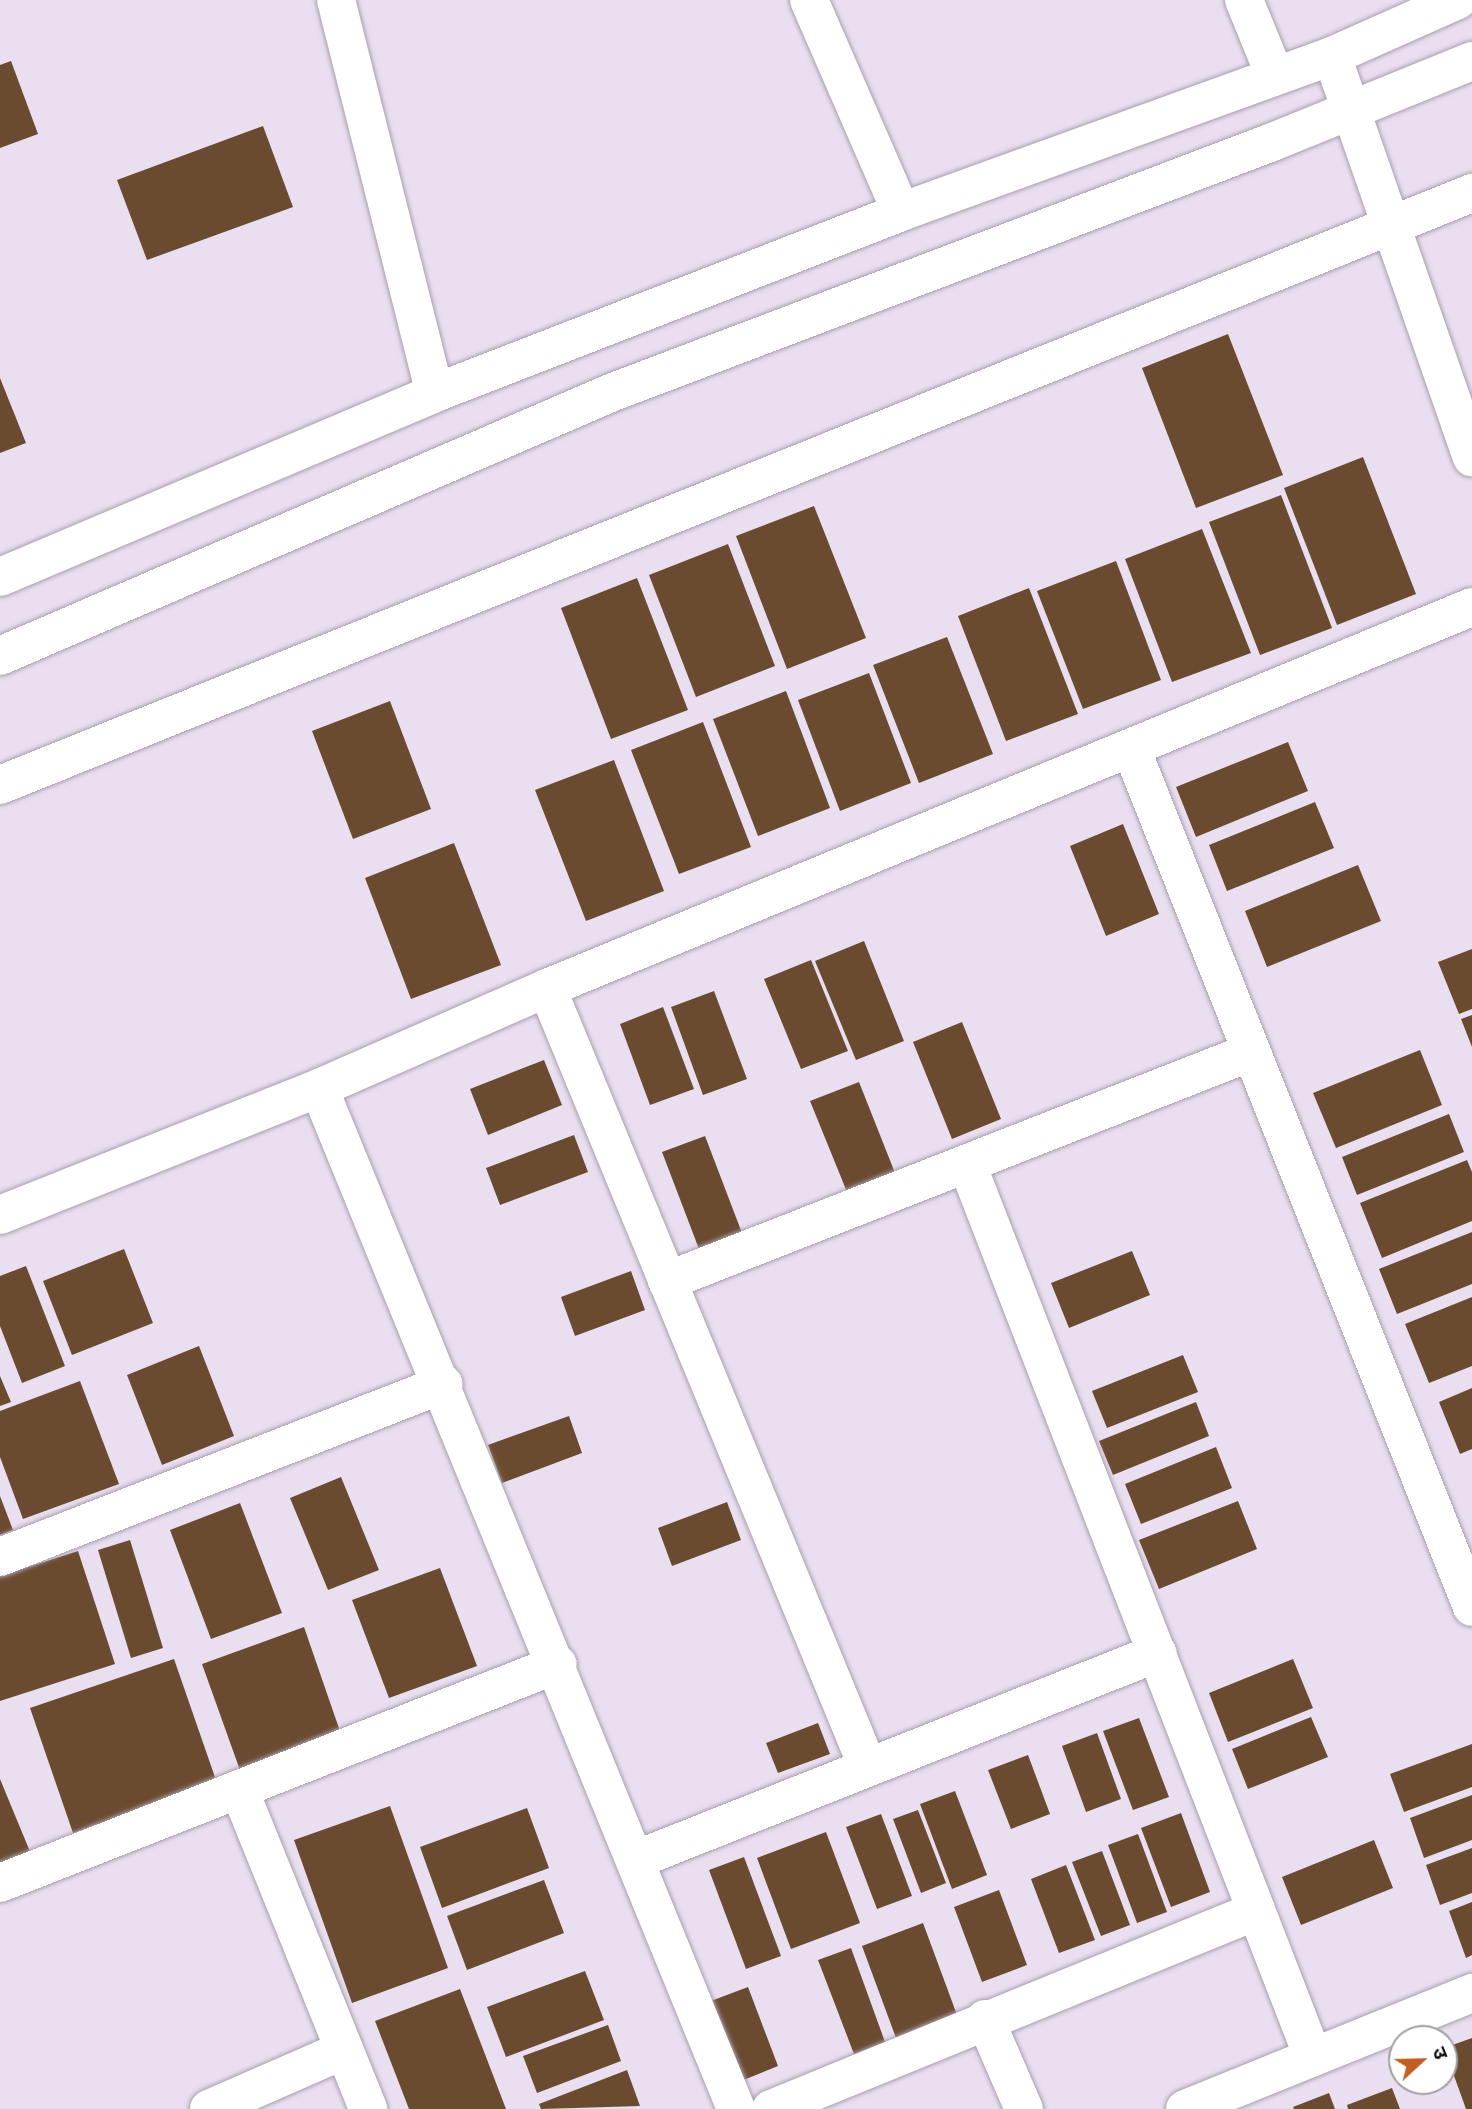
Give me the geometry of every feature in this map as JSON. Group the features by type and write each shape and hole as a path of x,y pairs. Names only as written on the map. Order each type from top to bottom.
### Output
{"street":[{"path":"336,0 435,394"},
{"path":"809,0 901,212"},
{"path":"1244,0 1275,76"},
{"path":"0,577 435,394 901,212 1332,56 1458,0"},
{"path":"1332,56 1472,457"},
{"path":"0,656 613,393 1472,61"},
{"path":"0,785 1472,193"},
{"path":"0,1215 319,1088 547,988 1472,607"},
{"path":"1131,748 1472,1607"},
{"path":"547,988 867,1765"},
{"path":"667,1281 1251,1052"},
{"path":"319,1088 558,1664 736,2109"},
{"path":"967,1164 1313,2057"},
{"path":"0,1557 443,1384"},
{"path":"635,1860 867,1765 1157,1653"},
{"path":"0,1883 558,1664"},
{"path":"239,1789 368,2109"},
{"path":"771,2109 985,2019 1256,1911"},
{"path":"1185,2109 1472,1993"},
{"path":"985,2019 1024,2109"},
{"path":"209,2109 344,2050"}],"building":[{"path":"11,61 38,134 0,148 0,65"},
{"path":"263,126 293,207 147,260 117,180"},
{"path":"1228,334 1283,475 1196,508 1142,368"},
{"path":"0,378 26,443 0,453"},
{"path":"1363,457 1416,594 1337,625 1284,488"},
{"path":"1281,495 1332,628 1260,655 1209,522"},
{"path":"814,506 866,638 787,669 736,536"},
{"path":"1202,529 1251,653 1172,682 1125,559"},
{"path":"728,544 775,666 696,697 649,575"},
{"path":"1116,561 1161,680 1083,709 1037,591"},
{"path":"637,578 688,710 611,739 561,608"},
{"path":"1029,588 1078,714 1006,741 958,616"},
{"path":"947,637 993,754 919,783 873,665"},
{"path":"869,673 911,783 840,811 798,700"},
{"path":"786,691 830,808 758,836 713,719"},
{"path":"390,701 431,809 353,839 312,731"},
{"path":"703,722 751,847 679,874 631,750"},
{"path":"1288,742 1308,791 1196,837 1176,787"},
{"path":"614,760 664,891 586,921 535,790"},
{"path":"1315,802 1334,848 1227,891 1209,845"},
{"path":"1123,824 1159,914 1106,936 1070,846"},
{"path":"454,843 501,965 411,999 365,878"},
{"path":"1358,865 1381,921 1267,967 1245,911"},
{"path":"864,941 904,1041 856,1060 815,961"},
{"path":"1472,949 1472,1009 1459,1014 1438,962"},
{"path":"811,960 848,1051 801,1069 764,979"},
{"path":"714,991 747,1079 703,1095 671,1007"},
{"path":"663,1007 694,1089 650,1105 620,1024"},
{"path":"1472,1015 1472,1047 1461,1019"},
{"path":"962,1022 1001,1119 952,1139 913,1042"},
{"path":"1420,1050 1442,1105 1336,1148 1313,1093"},
{"path":"544,1060 562,1105 488,1135 470,1089"},
{"path":"859,1082 897,1178 849,1197 810,1101"},
{"path":"1449,1114 1464,1152 1357,1195 1342,1157"},
{"path":"574,1135 588,1172 500,1205 486,1168"},
{"path":"705,1136 742,1233 699,1249 662,1152"},
{"path":"1467,1160 1472,1172 1472,1221 1382,1258 1360,1203"},
{"path":"1472,1232 1472,1284 1397,1314 1379,1269"},
{"path":"124,1249 153,1323 72,1355 43,1281"},
{"path":"1132,1251 1150,1295 1069,1328 1051,1283"},
{"path":"26,1266 65,1366 22,1383 0,1326 0,1276"},
{"path":"631,1271 645,1310 575,1336 561,1297"},
{"path":"1472,1297 1472,1366 1429,1383 1405,1324"},
{"path":"199,1346 234,1436 162,1465 127,1375"},
{"path":"1183,1355 1198,1392 1107,1428 1092,1391"},
{"path":"0,1376 11,1402 0,1406"},
{"path":"80,1381 119,1484 23,1519 0,1457 0,1411"},
{"path":"1472,1388 1472,1449 1460,1454 1439,1402"},
{"path":"1196,1402 1209,1436 1113,1475 1099,1441"},
{"path":"569,1416 582,1453 502,1483 488,1445"},
{"path":"1216,1447 1232,1488 1141,1524 1125,1484"},
{"path":"341,1477 379,1570 328,1590 290,1498"},
{"path":"0,1496 13,1530 0,1535"},
{"path":"1238,1501 1257,1549 1159,1589 1139,1540"},
{"path":"727,1502 741,1540 672,1566 658,1528"},
{"path":"240,1503 282,1613 211,1639 170,1530"},
{"path":"130,1540 163,1648 131,1658 98,1550"},
{"path":"78,1551 115,1664 0,1701 0,1576"},
{"path":"440,1568 477,1666 389,1698 352,1600"},
{"path":"304,1627 342,1737 241,1773 202,1664"},
{"path":"174,1659 217,1783 73,1833 30,1708"},
{"path":"1293,1659 1313,1708 1228,1742 1209,1693"},
{"path":"1311,1717 1328,1757 1248,1789 1232,1749"},
{"path":"1139,1718 1169,1797 1133,1810 1103,1731"},
{"path":"818,1723 830,1754 778,1773 766,1743"},
{"path":"1097,1733 1121,1799 1086,1812 1062,1746"},
{"path":"1472,1744 1472,1787 1404,1812 1390,1774"},
{"path":"1028,1755 1050,1814 1011,1829 988,1770"},
{"path":"0,1779 31,1854 0,1866"},
{"path":"955,1791 987,1875 952,1889 920,1804"},
{"path":"1472,1795 1472,1840 1424,1858 1410,1818"},
{"path":"390,1806 448,1968 352,2003 294,1840"},
{"path":"527,1808 549,1868 442,1908 420,1847"},
{"path":"918,1810 946,1883 921,1893 893,1819"},
{"path":"1181,1813 1210,1892 1171,1907 1141,1828"},
{"path":"881,1814 912,1896 877,1909 846,1827"},
{"path":"826,1832 860,1923 791,1949 757,1858"},
{"path":"1138,1834 1167,1912 1137,1923 1108,1845"},
{"path":"1374,1840 1393,1888 1301,1925 1282,1877"},
{"path":"1472,1848 1472,1893 1440,1905 1426,1865"},
{"path":"1102,1851 1130,1925 1101,1936 1072,1862"},
{"path":"744,1857 781,1956 746,1969 709,1870"},
{"path":"1066,1865 1095,1940 1059,1953 1031,1879"},
{"path":"544,1880 564,1933 467,1970 447,1916"},
{"path":"999,1890 1027,1965 982,1982 954,1907"},
{"path":"1472,1902 1472,1955 1466,1958 1449,1911"},
{"path":"923,1923 960,2023 899,2046 862,1946"},
{"path":"851,1948 885,2042 854,2054 818,1960"},
{"path":"585,1971 604,2020 506,2057 487,2007"},
{"path":"748,1987 778,2066 741,2081 711,2001"},
{"path":"460,1989 506,2109 409,2109 375,2021"},
{"path":"608,2025 621,2061 537,2093 523,2056"},
{"path":"1472,2038 1472,2109 1466,2109 1458,2087 1458,2043"},
{"path":"627,2070 640,2106 541,2109 539,2104"},
{"path":"1388,2090 1388,2095 1395,2095 1400,2109 1348,2109 1347,2105"},
{"path":"1329,2093 1335,2109 1293,2107"}]}
